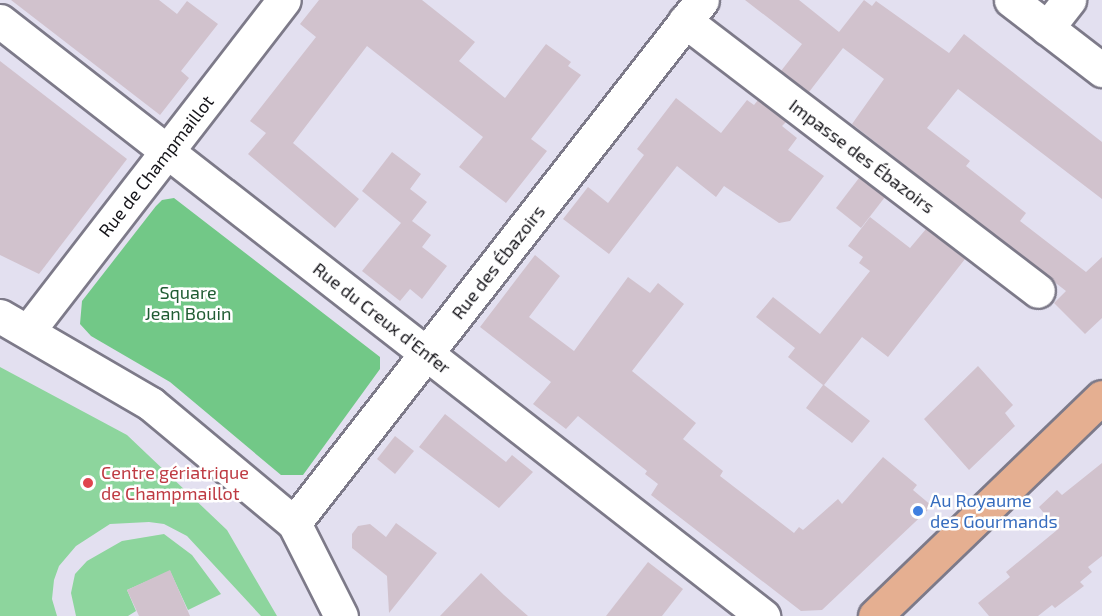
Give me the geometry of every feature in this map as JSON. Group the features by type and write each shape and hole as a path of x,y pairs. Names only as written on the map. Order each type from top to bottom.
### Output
{"main road":[{"path":"874,616 1102,397"}],"street":[{"name":"Rue de Champmaillot","path":"14,324 167,151 284,0"},
{"path":"1011,0 1102,70"},
{"path":"1047,28 1069,0"},
{"name":"Impasse des Ébazoirs","path":"693,11 1038,291"},
{"name":"Rue des Ébazoirs","path":"294,523 693,11"},
{"name":"Rue du Creux d'Enfer","path":"0,21 762,616"},
{"path":"14,324 151,404 294,523 341,616"}],"green space":[{"name":"Square Jean Bouin","path":"174,198 380,357 380,369 303,475 281,475 170,382 91,336 80,324 82,301 156,206 162,200"},
{"name":"Centre gériatrique de Champmaillot","path":"0,367 127,435 227,530 277,616 261,616 187,536 164,524 149,522 110,524 76,546 59,566 54,580 52,599 57,616 0,616"},
{"path":"164,534 192,555 221,594 188,610 170,571 127,590 136,611 128,616 76,616 71,593 75,574 87,561 122,541"}],"building":[{"path":"11,0 159,0 177,14 187,1 218,24 181,71 189,78 160,115"},
{"path":"319,0 422,0 475,42 459,61 505,98 546,44 571,62 568,66 581,75 531,139 547,151 506,203 459,167 483,137 367,46 293,143 359,199 335,228 248,154 266,133 250,121 316,37 300,24"},
{"path":"745,0 799,0 839,32 864,0 872,6 876,1 949,53 964,34 1102,142 1102,199 958,89 927,128 970,161 966,166 1026,213 1020,221 1086,272 1102,257 1102,318 1085,334 1054,303 1066,291 852,124 884,79 843,48 809,92 781,71 802,44"},
{"path":"0,61 127,159 39,274 0,255"},
{"path":"676,98 721,133 747,100 754,105 758,100 786,122 782,126 797,138 788,150 824,176 790,221 779,223 724,186 716,197 677,166 609,254 563,219 588,187 608,203 644,155 637,149"},
{"path":"392,152 421,174 410,189 427,202 412,221 431,235 422,247 447,266 422,299 410,289 400,301 362,271 401,223 362,191"},
{"path":"859,178 885,197 861,228 836,208"},
{"path":"870,217 910,248 926,229 965,259 888,357 862,337 824,385 870,421 852,443 806,408 823,385 788,357 795,348 756,317 773,297 820,334 870,271 859,263 863,257 848,246"},
{"path":"535,255 560,276 529,317 574,351 628,277 650,293 658,283 684,304 632,371 696,423 683,439 723,471 720,476 794,533 799,527 803,530 838,499 842,504 883,457 917,485 913,490 932,506 822,610 801,611 651,495 658,484 645,474 647,471 578,416 566,429 533,404 551,382 480,327"},
{"path":"978,366 1013,405 1005,413 1015,426 969,470 924,419"},
{"path":"445,414 506,462 512,455 533,472 499,508 419,447"},
{"path":"395,436 414,451 395,474 377,459"},
{"path":"1102,463 1102,556 1088,567 1092,572 1080,582 1084,586 1055,608 1052,605 1038,616 989,616 978,603 1010,577 1006,572 1057,530 1039,507 1057,490 1062,495"},
{"path":"396,523 437,553 389,613 387,576 352,548 352,534 358,526 370,524 386,537"},
{"path":"648,562 683,589 662,616 606,616"},
{"path":"170,570 190,616 139,616 127,590"},
{"path":"481,573 504,595 528,616 440,616"}],"place":[{"name":"Centre gériatrique de Champmaillot","path":"88,483"},
{"name":"Au Royaume des Gourmands","path":"918,511"}]}
